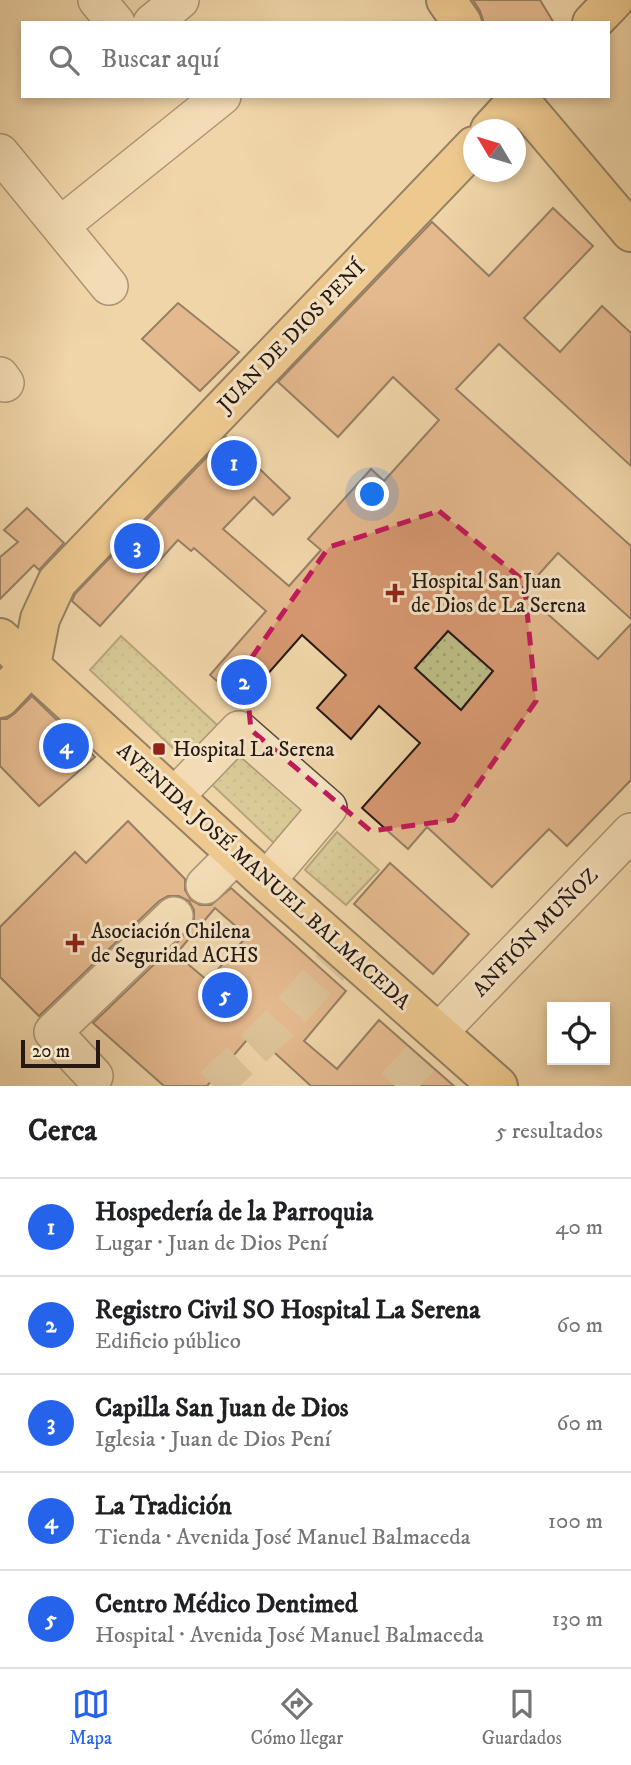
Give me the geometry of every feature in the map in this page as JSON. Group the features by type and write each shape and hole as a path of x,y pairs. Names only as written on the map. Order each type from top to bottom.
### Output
{"main road":[{"path":"446,0 462,21"},
{"path":"594,21 614,0"},
{"path":"499,119 518,98"},
{"path":"520,98 631,232"},
{"name":"JUAN DE DIOS PENÍ","path":"31,665 40,619 57,582 463,158"},
{"name":"AVENIDA JOSÉ MANUEL BALMACEDA","path":"0,638 266,881 339,957 436,1039 498,1086"},
{"path":"0,698 31,665"}],"street":[{"path":"97,0 114,21"},
{"path":"154,21 180,0"},
{"path":"60,226 220,98"},
{"path":"5,171 60,226 109,286"},
{"path":"174,797 239,730 328,808 266,881"},
{"name":"ANFIÓN MUÑOZ","path":"436,1039 631,832"},
{"path":"205,885 236,854"},
{"path":"94,1076 53,1032 174,916"}],"highlighted area":[{"path":"439,511 524,581 536,701 453,820 371,831 251,730 245,667 329,547"}],"green space":[{"path":"448,631 493,671 461,710 415,668"},
{"path":"121,636 228,735 194,768 90,670"},
{"path":"238,742 311,808 277,846 205,778"},
{"path":"337,832 379,870 346,905 305,870"}],"building":[{"path":"473,0 540,0 553,21 483,21"},
{"path":"553,208 593,246 524,318 560,352 602,306 631,333 631,466 499,344 456,389 631,546 631,619 558,553 523,592 598,659 631,624 631,780 567,846 549,829 492,887 427,827 408,849 362,808 420,743 379,706 351,739 317,708 346,675 302,635 242,703 210,675 266,611 194,548 191,551 178,540 100,626 72,601 75,594 226,437 290,498 273,515 254,497 223,529 289,586 321,550 308,539 371,469 384,481 439,420 393,377 338,437 278,382 432,222 489,276","holes":["448,631 493,671 461,710 415,668"]},
{"path":"178,303 239,352 200,391 142,339"},
{"path":"27,508 64,543 39,570 34,565 0,599 0,557 18,542 4,530"},
{"path":"32,696 95,757 39,806 0,766 0,719 7,719"},
{"path":"128,821 185,879 185,890 191,900 200,905 211,905 231,888 346,991 304,1041 337,1069 379,1020 454,1086 311,1086 253,1033 207,1086 164,1086 93,1023 189,931 194,921 194,910 189,901 179,896 168,896 159,901 39,1016 0,977 0,927 75,852 86,863","holes":["215,908 247,936 208,981 176,954"]},
{"path":"390,863 469,934 433,974 354,904"}],"tunnel":[{"path":"213,1086 279,1024 332,965"},
{"path":"395,1086 428,1050"}],"place":[{"name":"Hospedería de la Parroquia","path":"234,463"},
{"name":"Capilla San Juan de Dios","path":"137,546"},
{"name":"Hospital San Juan de Dios de La Serena","path":"395,593"},
{"name":"Registro Civil SO Hospital La Serena","path":"244,682"},
{"name":"La Tradición","path":"66,746"},
{"name":"Hospital La Serena","path":"159,749"},
{"name":"Asociación Chilena de Seguridad ACHS","path":"75,943"},
{"name":"Centro Médico Dentimed","path":"225,995"}]}
